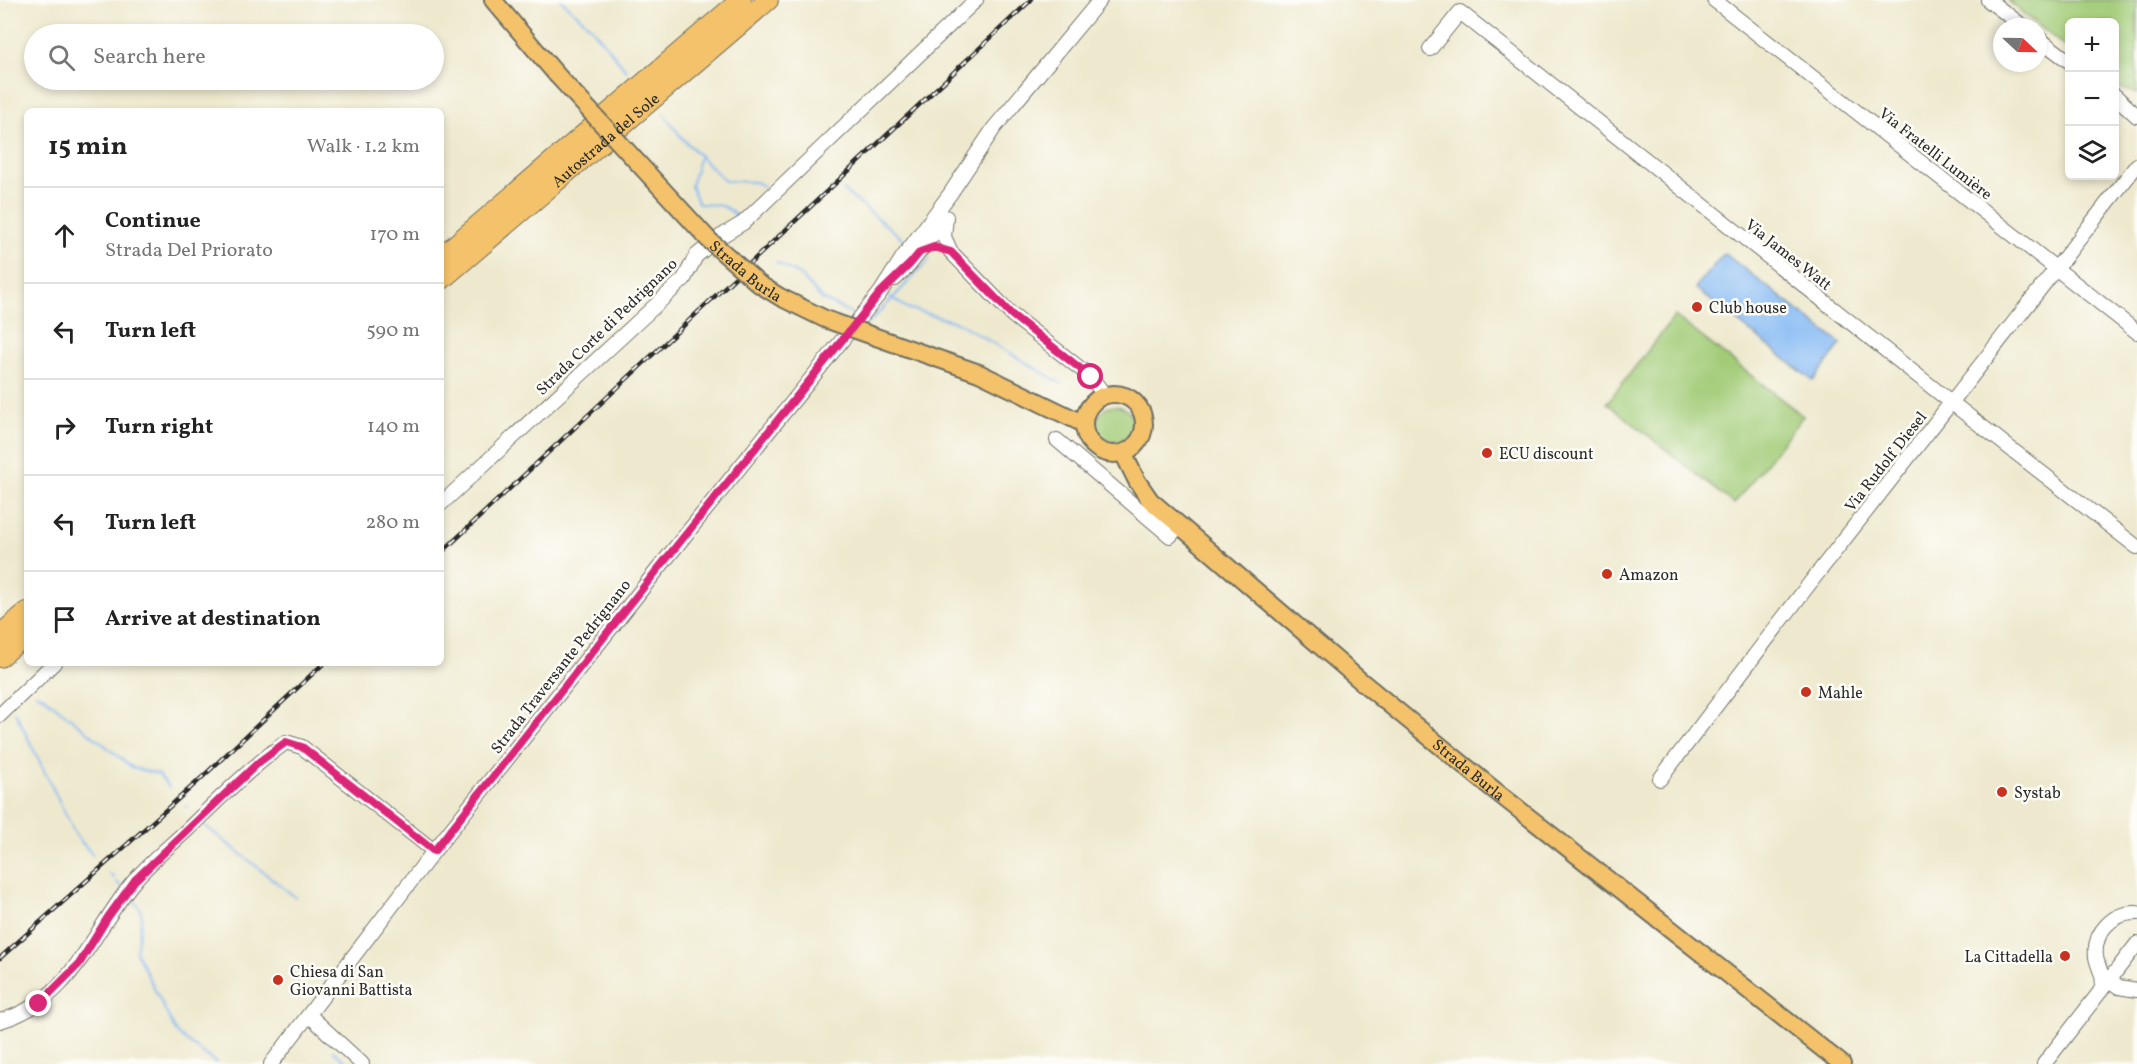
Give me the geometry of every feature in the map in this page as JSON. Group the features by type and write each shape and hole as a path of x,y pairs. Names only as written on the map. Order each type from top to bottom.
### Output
{"highway":[{"name":"Autostrada del Sole","path":"444,254 741,0"},
{"name":"Autostrada del Sole","path":"444,277 768,0"},
{"path":"0,635 24,615"},
{"path":"1,657 24,637"}],"main road":[{"name":"Strada Burla","path":"493,0 556,74 709,240 759,284 825,319 979,374 1084,424"},
{"path":"1115,394 1125,396 1133,401 1142,412 1144,426 1139,440 1135,446 1123,453 1109,453 1096,448 1087,437 1084,424 1086,414 1090,406 1105,396 1115,394"},
{"name":"Strada Burla","path":"1123,453 1137,481 1150,500 1362,682 1493,789 1842,1064"}],"street":[{"name":"Strada Corte di Pedrignano","path":"444,501 684,279 696,256 718,238 743,223 976,0"},
{"name":"Strada Traversante Pedrignano","path":"880,293 994,128 1100,0"},
{"name":"Via Fratelli Lumière","path":"1714,0 2137,332"},
{"path":"1988,0 2012,18"},
{"name":"Via James Watt","path":"1430,49 1460,12 2137,547"},
{"path":"2047,45 2065,58"},
{"path":"2119,97 2137,104"},
{"path":"2119,99 2137,116"},
{"name":"Strada Traversante Pedrignano","path":"271,1064 310,1016 434,851 861,316 880,293 939,236 946,217 1012,108"},
{"name":"Strada Traversante Pedrignano","path":"939,236 937,221 958,190 972,161"},
{"name":"Via Rudolf Diesel","path":"1660,779 2137,165"},
{"path":"919,238 939,236 940,244 951,252 1012,315 1091,377 1105,396"},
{"path":"920,252 934,247 951,252"},
{"path":"1057,440 1170,536 1180,525"},
{"path":"0,715 51,666"},
{"path":"0,1021 19,1016 39,1004 61,983 79,964 108,917 135,880 259,762 286,742 302,747 434,851"},
{"path":"2117,983 2096,951 2097,940 2103,929 2116,917 2137,913"},
{"path":"2044,1064 2101,996 2114,990 2135,951"},
{"path":"2053,1064 2101,996 2103,984 2117,983"},
{"path":"310,1016 362,1064"}],"green space":[{"path":"2007,0 2137,0 2137,94 2119,87 2119,18 2065,18 2065,47 2047,32 2047,18 2029,18"},
{"path":"1675,316 1803,416 1734,504 1607,403"},
{"path":"1115,406 1128,411 1133,424 1128,437 1115,442 1102,437 1097,424 1102,411"}],"water":[{"path":"1724,253 1841,344 1813,381 1695,288"}],"waterway":[{"path":"561,0 591,27 627,71"},
{"path":"663,113 682,138 725,181 755,182 766,187"},
{"path":"700,156 691,186 699,204 725,207 738,218"},
{"path":"843,190 908,243"},
{"path":"865,321 869,323 930,259"},
{"path":"776,262 801,276 822,299 854,315"},
{"path":"886,294 907,308 959,323 1062,384"},
{"path":"36,693 133,768 158,774 169,787"},
{"path":"15,712 77,837 93,855"},
{"path":"204,825 295,897"},
{"path":"110,874 114,878"},
{"path":"117,882 123,888"},
{"path":"132,898 142,915 136,952 174,1028 180,1036 216,1063"},
{"path":"333,1051 349,1064"}],"railway":[{"path":"444,550 1031,0"},
{"path":"0,958 196,783 321,666"}],"place":[{"name":"Club house","path":"1697,307"},
{"name":"ECU discount","path":"1487,453"},
{"name":"Amazon","path":"1607,574"},
{"name":"Mahle","path":"1806,692"},
{"name":"Systab","path":"2002,792"},
{"name":"La Cittadella","path":"2065,956"},
{"name":"Chiesa di San Giovanni Battista","path":"278,980"}],"route":[{"path":"39,1004 79,964 108,917 135,880 259,762 286,742 302,747 434,851 880,293 920,252 934,247 951,252 1012,315 1091,377"}]}
